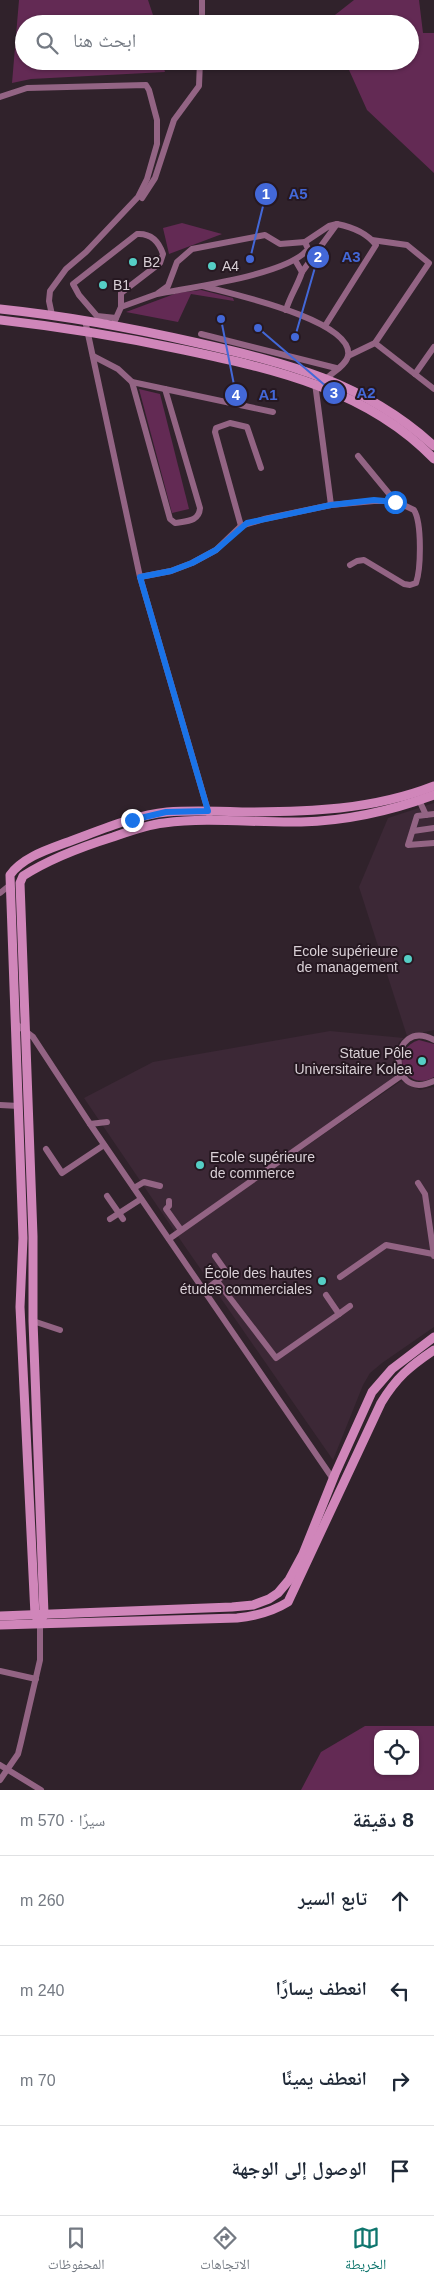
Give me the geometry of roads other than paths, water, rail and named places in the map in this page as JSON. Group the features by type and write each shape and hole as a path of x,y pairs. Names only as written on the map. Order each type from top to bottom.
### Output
{"main road":[{"path":"0,309 114,322 231,350 313,373 359,393 391,412 434,446"},
{"path":"0,320 87,330 223,359 315,383 378,412 411,436 434,459"},
{"path":"40,1623 20,1306 23,1238 10,875 14,870 39,853 149,815 166,812 317,811 351,808 394,799 434,786"},
{"path":"39,1614 33,1236 20,883 23,876 71,851 139,828 163,823 334,820 396,808 434,795"},
{"path":"10,885 20,883"},
{"path":"0,1616 232,1607 253,1605 269,1600 289,1580 303,1554 368,1399 380,1381 392,1369 434,1337"},
{"path":"0,1625 237,1618 259,1615 275,1610 288,1602 381,1403 392,1385 404,1371 434,1350"}],"street":[{"path":"202,0 202,15"},
{"path":"52,315 49,301 50,291 66,268 86,252 124,214 139,203 155,178 174,120 199,86 200,70"},
{"path":"0,97 26,88 148,87 157,120 157,144 147,179 141,191 124,214"},
{"path":"286,310 291,293 302,272 337,224"},
{"path":"157,294 168,286 177,262 192,249 265,235 280,244 305,242 328,226 337,224 352,227 372,240 376,245 371,256 325,326"},
{"path":"146,233 158,242 163,254 160,263 121,293 121,307 114,322 97,316 79,295 73,284 138,234 146,233"},
{"path":"348,356 375,343 431,264 407,245 372,240"},
{"path":"121,307 157,294 260,273 295,260 308,249 305,242"},
{"path":"295,260 302,272"},
{"path":"199,285 318,321 334,332 347,348 348,356 345,362 327,378"},
{"path":"84,320 140,577 210,821"},
{"path":"201,334 336,368"},
{"path":"375,343 434,389"},
{"path":"415,374 434,347"},
{"path":"93,356 118,369 132,382 272,412"},
{"path":"313,373 331,505"},
{"path":"132,382 170,519 175,522 194,520 199,515 200,508 165,389"},
{"path":"241,526 224,470 215,432 216,428 230,423 247,427 261,468"},
{"path":"358,456 395,502"},
{"path":"140,577 171,571 192,563 216,550 241,526 264,518 331,505 374,500 395,502 414,510 417,516 419,541 416,583 404,584 364,560 356,561 350,565"},
{"path":"419,800 426,815"},
{"path":"434,814 416,816 408,845 434,844"},
{"path":"413,831 434,828"},
{"path":"0,887 10,885"},
{"path":"0,893 10,885"},
{"path":"16,1024 33,1037 104,1145 333,1479"},
{"path":"433,1038 417,1037 405,1043 398,1055 397,1062 402,1075 413,1083 420,1085 434,1082"},
{"path":"169,1239 402,1075"},
{"path":"0,1105 19,1106"},
{"path":"90,1124 107,1122"},
{"path":"46,1149 62,1173 104,1145"},
{"path":"134,1188 144,1182 160,1186"},
{"path":"418,1183 425,1194 434,1258"},
{"path":"107,1196 121,1216"},
{"path":"110,1220 121,1216 141,1199"},
{"path":"169,1201 169,1206 166,1209 181,1230"},
{"path":"340,1277 386,1245 433,1254"},
{"path":"204,1291 227,1273 215,1256"},
{"path":"217,1281 276,1358 350,1306"},
{"path":"326,1295 339,1314"},
{"path":"33,1321 60,1330"},
{"path":"0,1780 18,1754 40,1660 40,1623"},
{"path":"0,1671 36,1679"},
{"path":"0,1766 41,1790"}],"place":[{"name":"A5","path":"250,259"},
{"name":"B2","path":"133,262"},
{"name":"A4","path":"212,266"},
{"name":"B1","path":"103,285"},
{"name":"A1","path":"221,319"},
{"name":"A2","path":"258,328"},
{"name":"A3","path":"295,337"},
{"name":"Ecole supérieure de management","path":"408,959"},
{"name":"Statue Pôle Universitaire Kolea","path":"422,1061"},
{"name":"Ecole supérieure de commerce","path":"200,1165"},
{"name":"École des hautes études commerciales","path":"322,1281"}]}
